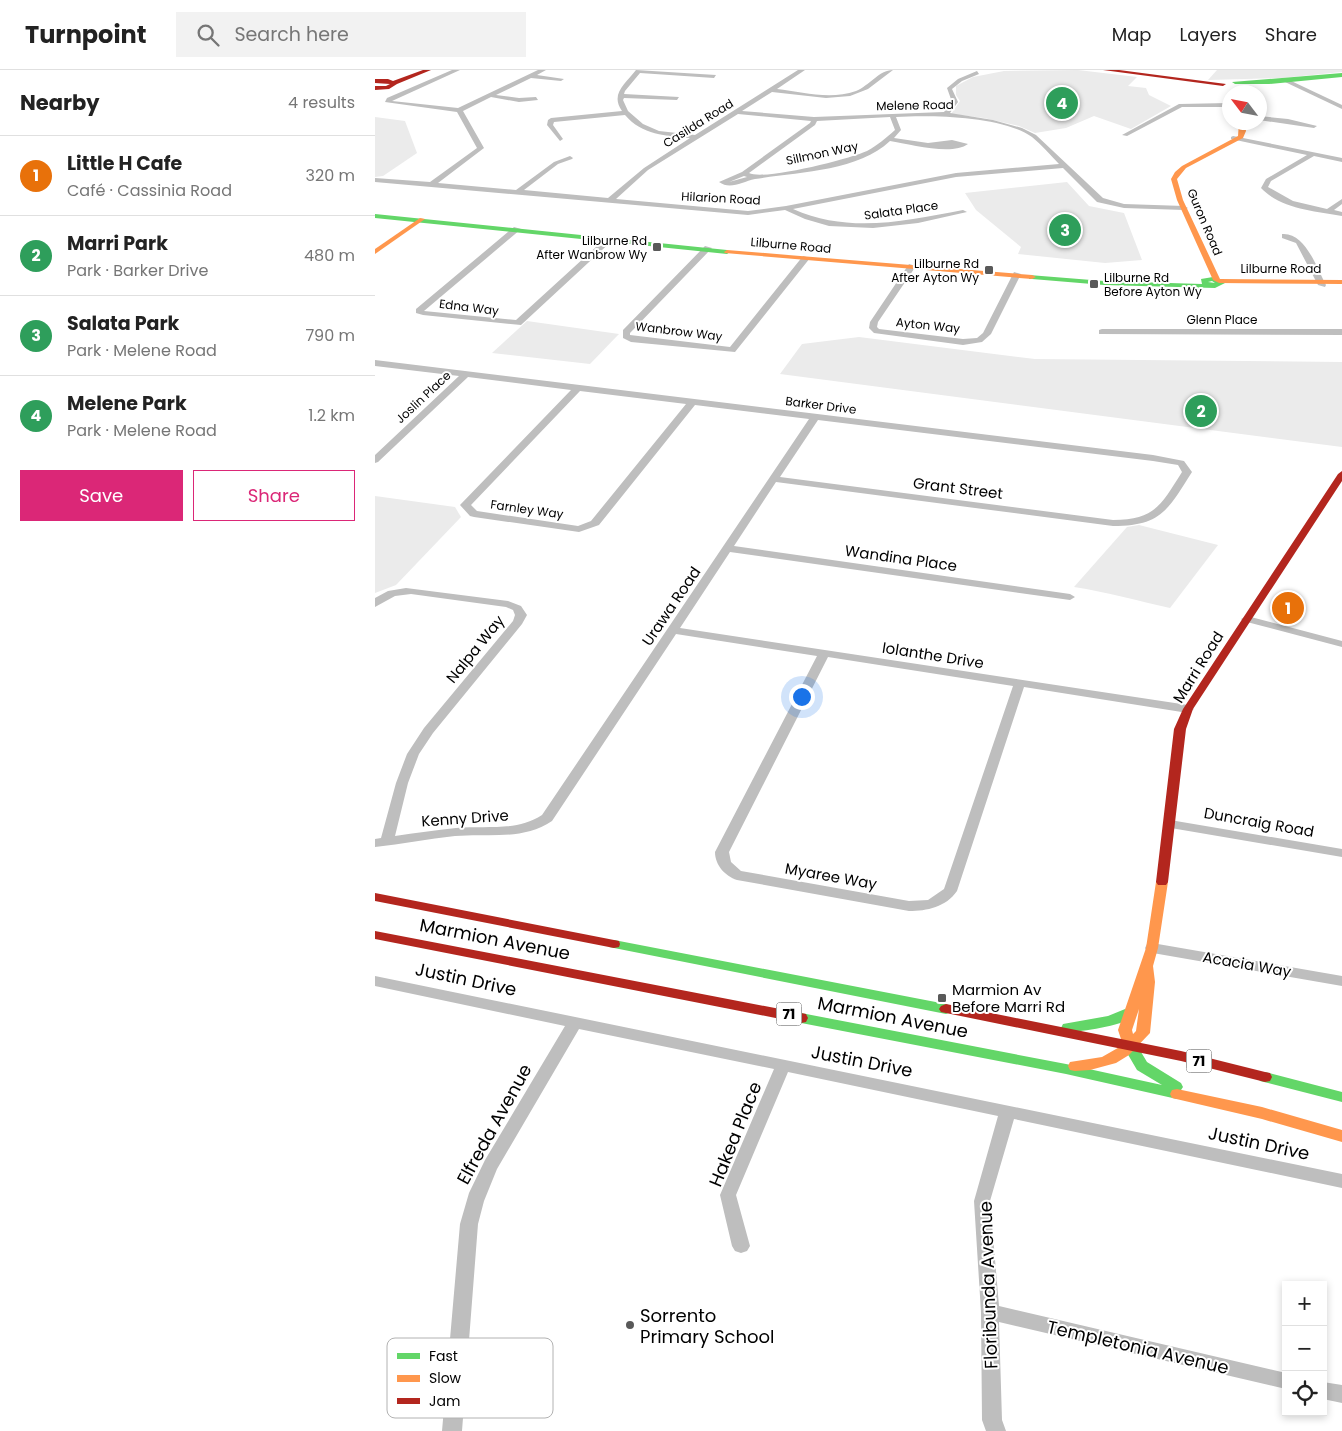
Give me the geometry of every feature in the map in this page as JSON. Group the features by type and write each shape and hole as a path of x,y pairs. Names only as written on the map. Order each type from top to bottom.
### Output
{"main road":[{"path":"376,86 415,70"},
{"path":"376,86 390,86 393,83 428,70"},
{"path":"1106,70 1230,85 1342,75"},
{"path":"1116,70 1230,85"},
{"path":"1235,138 1237,130"},
{"path":"1235,138 1243,133 1243,130"},
{"name":"Guron Road","path":"1212,281 1195,246 1181,208 1167,182 1169,174 1182,164 1235,138"},
{"name":"Lilburne Road","path":"375,215 806,259 1115,284 1212,281 1342,283"},
{"path":"375,247 417,220"},
{"path":"375,252 417,220"},
{"name":"Marri Road","path":"1146,965 1148,982 1143,1033 1130,1046 1125,1030 1130,1012 1146,965 1152,948 1170,824 1181,729 1188,709 1342,474"},
{"name":"Marmion Avenue","path":"375,897 1054,1030 1284,1081 1342,1097"},
{"name":"Marmion Avenue","path":"375,935 1052,1066 1262,1113 1342,1136"},
{"path":"1054,1030 1115,1020 1127,1016 1130,1012"},
{"path":"1052,1066 1091,1065 1111,1060 1120,1056 1130,1046 1134,1058 1154,1074 1202,1099"}],"street":[{"path":"457,70 389,99 388,102 459,110 487,95 543,70"},
{"path":"696,137 645,129 633,123 620,104 623,89 639,70 714,76"},
{"name":"Casilda Road","path":"609,201 646,169 802,70"},
{"path":"772,90 819,95 854,93 862,90 890,70"},
{"path":"946,114 955,102 949,89 960,80 977,73"},
{"path":"529,76 561,79"},
{"path":"1288,81 1342,106"},
{"path":"487,95 519,100 536,99"},
{"path":"621,96 677,98"},
{"path":"1166,102 1181,105 1222,105"},
{"path":"1125,135 1181,105"},
{"path":"432,184 481,148 459,110"},
{"path":"560,139 550,124 551,120 626,112"},
{"name":"Melene Road","path":"738,112 815,119 946,114 991,121 1029,133 1046,146 1095,196 1104,201 1124,206 1181,208"},
{"path":"889,139 899,128 892,115"},
{"name":"Sillmon Way","path":"815,119 813,124 744,173 721,182 731,184 756,177 860,158 889,139"},
{"path":"1267,119 1288,120 1314,126"},
{"path":"1235,138 1342,160"},
{"path":"889,139 931,144"},
{"path":"1313,154 1268,180 1264,188 1273,196 1342,214"},
{"path":"517,192 556,163 570,158"},
{"name":"Hilarion Road","path":"375,180 747,213 786,208 956,175 1064,166"},
{"name":"Sillmon Way","path":"744,173 756,177"},
{"path":"1328,210 1342,201"},
{"name":"Salata Place","path":"786,208 816,222 863,228 879,227 963,212"},
{"name":"Edna Way","path":"516,230 419,311 495,322 518,323 609,239"},
{"path":"1285,236 1299,242 1322,283"},
{"name":"Wanbrow Way","path":"707,249 627,332 626,336 631,339 732,350 806,259"},
{"name":"Ayton Way","path":"911,267 874,322 873,328 877,331 954,341 979,340 987,334 1017,276"},
{"name":"Glenn Place","path":"1102,332 1342,332"},
{"name":"Barker Drive","path":"375,363 815,416 1181,463 1187,472 1173,494 1159,512 1147,520 1138,523"},
{"name":"Joslin Place","path":"375,460 466,374"},
{"name":"Farnley Way","path":"578,388 465,505 473,514 579,529 595,523 692,402"},
{"name":"Urawa Road","path":"552,812 815,416"},
{"name":"Grant Street","path":"774,479 1113,523 1138,523"},
{"name":"Wandina Place","path":"727,548 1070,597"},
{"name":"Nalpa Way","path":"375,604 383,597 395,592 411,591 508,604 517,608 521,615 518,622 428,731 413,754 381,842"},
{"path":"1247,619 1342,644"},
{"name":"Iolanthe Drive","path":"673,630 1188,709"},
{"name":"Myaree Way","path":"824,653 723,852 722,858 725,865 737,874 909,906 929,905 945,897 950,891 1019,684"},
{"name":"Kenny Drive","path":"381,842 457,832 524,829 541,823 552,812"},
{"name":"Duncraig Road","path":"1170,824 1342,853"},
{"name":"Acacia Way","path":"1152,948 1342,980"},
{"name":"Justin Drive","path":"375,981 1342,1181"},
{"name":"Elfreda Avenue","path":"459,1338 472,1208 491,1165 575,1022"},
{"name":"Hakea Place","path":"741,1246 728,1194 783,1066"},
{"name":"Floribunda Avenue","path":"996,1431 992,1420 990,1312 982,1201 1009,1111"},
{"name":"Templetonia Avenue","path":"990,1312 1282,1380"},
{"path":"1327,1391 1342,1394"},
{"name":"Elfreda Avenue","path":"451,1431 452,1418"}],"shaded area":[{"path":"1078,70 1137,77 1128,86 1146,88 1149,95 1171,106 1131,129 1094,116 1066,128 1035,133 1019,126 984,118 951,114 960,101 956,95 956,86 973,77 1004,71"},
{"path":"1217,70 1342,70 1342,72 1282,78 1208,80"},
{"path":"375,117 405,121 417,153 383,176 375,177"},
{"path":"1067,182 1089,206 1124,213 1142,260 1105,263 1018,254 1021,247 976,210 965,193"},
{"path":"527,321 619,334 590,364 492,353"},
{"path":"859,337 1035,359 1342,362 1342,447 780,374 802,344"},
{"path":"375,496 455,507 461,517 396,585 375,593"},
{"path":"1139,525 1218,545 1170,608 1074,587 1127,527"}],"traffic: fast":[{"path":"1235,82 1269,82 1342,75"},
{"path":"375,216 727,252"},
{"path":"1032,277 1104,283 1215,286 1221,283 1213,279 1204,281 1206,284"},
{"path":"614,944 946,1009"},
{"path":"1068,1028 1110,1021 1130,1012"},
{"path":"801,1018 1066,1069 1177,1094"},
{"path":"1130,1046 1142,1066 1176,1087"},
{"path":"1265,1077 1342,1097"}],"traffic: slow":[{"path":"1217,280 1180,200 1174,179 1177,173 1184,167 1241,137 1243,130"},
{"path":"375,252 422,219"},
{"path":"727,252 1032,277"},
{"path":"1219,281 1342,282"},
{"path":"1146,965 1148,982 1143,1033 1130,1046 1125,1030 1152,948 1162,882"},
{"path":"1075,1066 1105,1062 1118,1056 1130,1046"},
{"path":"1177,1094 1262,1113 1342,1136"}],"traffic: jam":[{"path":"394,83 428,70"},
{"path":"1106,70 1223,84"},
{"path":"375,81 388,81 394,84 387,88 375,88"},
{"path":"1162,882 1180,729 1188,709 1342,474"},
{"path":"375,897 614,944"},
{"path":"375,935 801,1018"},
{"path":"946,1009 1181,1056 1265,1077"}],"place":[{"name":"Melene Park","path":"1062,103"},
{"name":"Salata Park","path":"1065,230"},
{"name":"Lilburne Rd After Wanbrow Wy","path":"657,247"},
{"name":"Lilburne Rd After Ayton Wy","path":"989,270"},
{"name":"Lilburne Rd Before Ayton Wy","path":"1094,284"},
{"name":"Marri Park","path":"1201,411"},
{"name":"Little H Cafe","path":"1288,608"},
{"name":"Marmion Av Before Marri Rd","path":"942,998"},
{"name":"Sorrento Primary School","path":"630,1325"}]}
